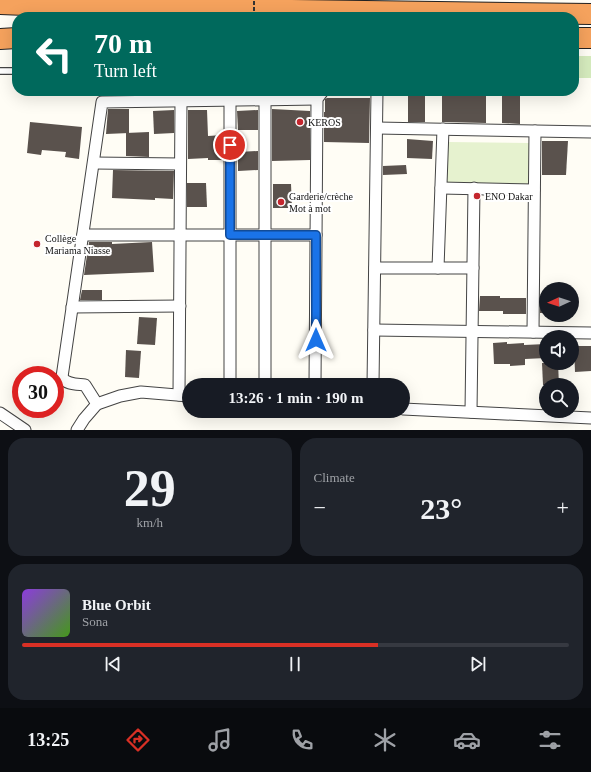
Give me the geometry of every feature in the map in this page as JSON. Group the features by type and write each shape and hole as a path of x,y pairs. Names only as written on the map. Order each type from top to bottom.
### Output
{"highway":[{"path":"153,0 224,10"},
{"path":"482,0 563,6 591,11"},
{"path":"0,4 127,9 224,10 299,5 526,12"},
{"path":"579,14 591,14"},
{"path":"0,30 12,31"},
{"path":"0,39 12,38"},
{"path":"579,38 591,38"}],"street":[{"path":"97,404 85,385 64,381 62,377 102,102 266,100 309,96"},
{"path":"315,378 316,235 320,96"},
{"path":"373,378 377,96"},
{"path":"230,100 230,378"},
{"path":"264,378 266,100"},
{"path":"181,101 180,306 183,378"},
{"path":"377,128 591,132"},
{"path":"438,268 442,129"},
{"path":"533,332 535,131"},
{"path":"94,163 180,164"},
{"path":"441,188 534,190"},
{"path":"471,412 474,188"},
{"path":"83,235 316,235"},
{"path":"375,268 473,268"},
{"path":"72,307 180,306"},
{"path":"374,330 591,333"},
{"path":"77,430 97,404 120,396 140,392 182,396"},
{"path":"410,409 591,418"},
{"path":"0,413 25,430"}],"lane":[{"path":"0,71 12,71"}],"path":[{"path":"254,0 254,12"}],"green space":[{"path":"579,56 591,56 591,78 579,78"},
{"path":"448,142 529,143 529,185 447,185"}],"building":[{"path":"408,96 425,96 425,122 408,122"},
{"path":"442,96 486,96 486,123 442,122"},
{"path":"502,96 520,96 520,124 502,123"},
{"path":"370,98 369,143 324,142 324,112 325,99"},
{"path":"108,109 129,109 129,133 106,134"},
{"path":"272,109 310,111 310,160 272,161"},
{"path":"174,110 174,133 154,134 153,111"},
{"path":"188,110 207,110 208,136 223,135 223,160 208,160 208,158 188,159"},
{"path":"258,110 258,130 238,130 237,111"},
{"path":"30,122 82,127 79,159 65,157 66,152 42,150 41,155 27,153"},
{"path":"149,132 149,157 126,156 126,133"},
{"path":"407,139 433,141 432,159 407,158"},
{"path":"542,141 568,141 566,175 542,175"},
{"path":"258,151 258,170 238,171 238,152"},
{"path":"406,165 407,174 383,175 383,166"},
{"path":"113,170 174,171 173,199 155,198 155,200 112,198"},
{"path":"187,183 206,183 207,207 187,207"},
{"path":"273,184 291,184 292,208 273,208"},
{"path":"89,242 112,242 112,244 152,242 154,272 84,275"},
{"path":"82,290 102,290 102,300 80,300"},
{"path":"480,296 526,298 526,314 503,314 503,311 479,311"},
{"path":"139,317 157,318 155,345 137,344"},
{"path":"507,342 507,344 539,344 539,358 525,359 525,365 510,366 510,364 494,364 493,343"},
{"path":"579,346 591,346 591,371 575,372 575,370 579,370"},
{"path":"126,350 141,351 139,378 125,377"},
{"path":"542,370 558,370 559,378 543,378"}],"place":[{"name":"KEROS","path":"300,122"},
{"name":"ENO Dakar","path":"477,196"},
{"name":"Garderie/crèche Mot à mot","path":"281,202"},
{"name":"Collège Mariama Niasse","path":"37,244"}],"route":[{"path":"230,145 230,235 316,235 316,340"}]}
